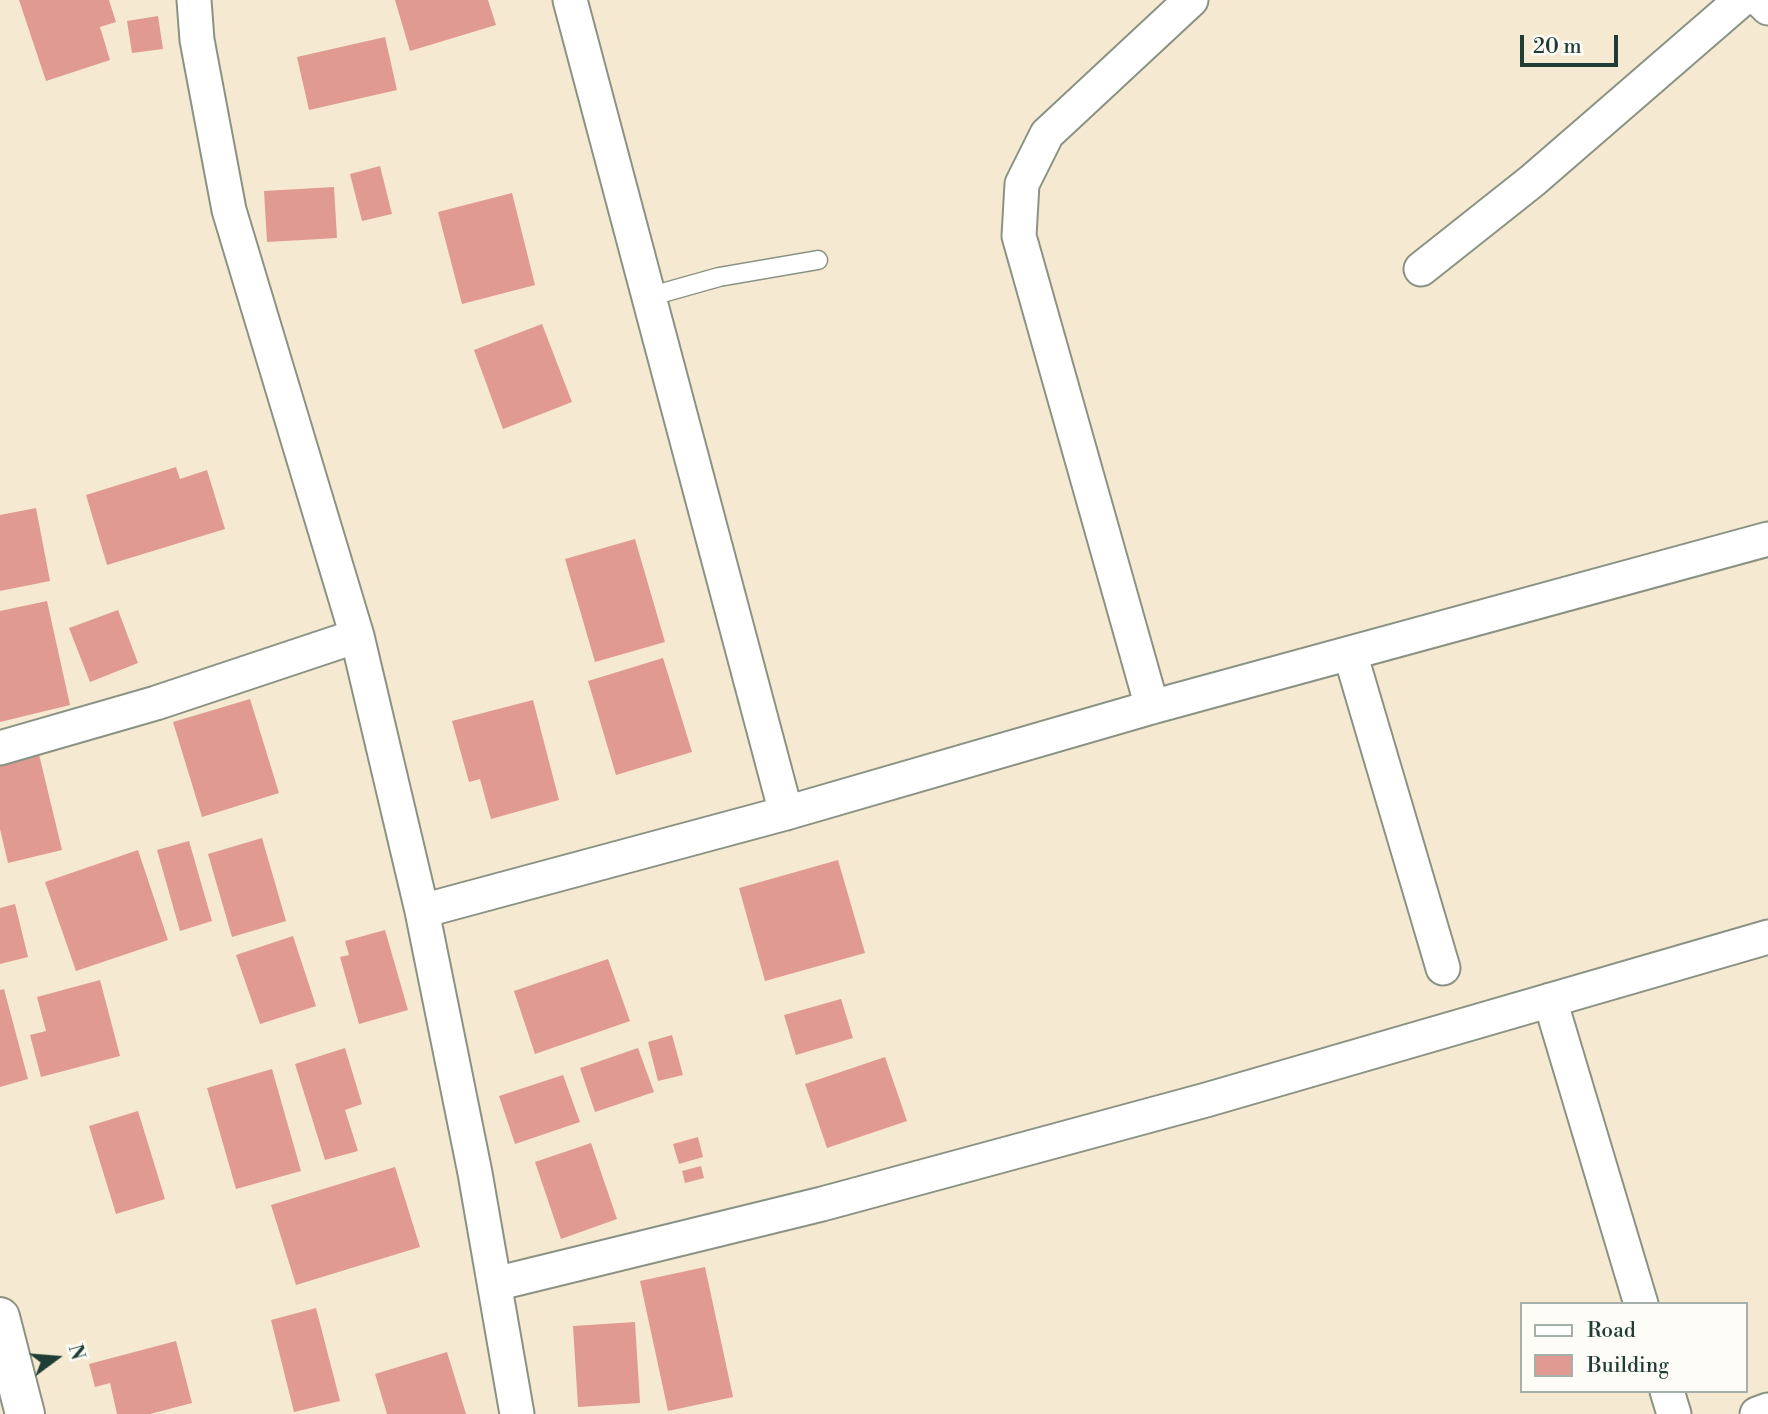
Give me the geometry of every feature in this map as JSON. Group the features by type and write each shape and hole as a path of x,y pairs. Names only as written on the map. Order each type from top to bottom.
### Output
{"street":[{"path":"194,0 197,40 229,210 357,636 422,911 475,1173 517,1414"},
{"path":"570,0 786,813"},
{"path":"1152,706 1019,236 1022,184 1047,134 1191,0"},
{"path":"1421,269 1532,181 1741,0"},
{"path":"1760,0 1768,8"},
{"path":"422,911 786,813 1152,706 1768,539"},
{"path":"0,748 156,703 357,636"},
{"path":"1350,653 1443,968"},
{"path":"495,1284 835,1200 1206,1100 1768,937"},
{"path":"1550,1000 1640,1302"},
{"path":"0,1317 25,1414"},
{"path":"1668,1393 1674,1414"},
{"path":"1757,1414 1768,1410"}],"lane":[{"path":"648,297 719,277 818,260"}],"building":[{"path":"19,0 109,0 116,22 100,27 110,60 46,81"},
{"path":"395,0 488,0 496,25 410,51"},
{"path":"158,16 163,49 132,53 127,21"},
{"path":"385,37 397,90 309,110 297,57"},
{"path":"380,166 392,214 362,221 350,174"},
{"path":"334,187 337,238 267,242 264,191"},
{"path":"512,193 535,285 462,304 438,212"},
{"path":"542,324 572,402 503,429 474,350"},
{"path":"176,467 180,479 207,470 225,529 107,565 86,495"},
{"path":"36,508 50,581 0,591 0,515"},
{"path":"635,539 665,642 595,662 565,559"},
{"path":"47,601 70,705 0,722 0,611"},
{"path":"118,610 138,663 90,682 69,628"},
{"path":"663,658 692,752 616,775 588,681"},
{"path":"250,699 279,793 202,817 173,722"},
{"path":"533,700 559,800 491,819 480,779 469,782 452,721"},
{"path":"37,746 62,850 8,863 0,829 0,755"},
{"path":"262,838 286,921 232,937 208,854"},
{"path":"189,841 212,921 180,931 157,850"},
{"path":"138,850 168,940 76,971 45,882"},
{"path":"838,860 865,953 765,981 739,888"},
{"path":"15,904 28,957 0,964 0,908"},
{"path":"385,930 408,1010 359,1024 340,957 349,955 345,941"},
{"path":"293,936 316,1006 260,1024 236,955"},
{"path":"608,959 630,1021 535,1054 514,991"},
{"path":"100,980 120,1056 41,1077 30,1035 46,1031 37,997"},
{"path":"4,989 28,1079 0,1087 0,990"},
{"path":"841,999 853,1038 796,1055 784,1015"},
{"path":"672,1035 683,1075 658,1081 648,1042"},
{"path":"345,1048 362,1104 345,1110 358,1151 325,1160 295,1064"},
{"path":"638,1048 654,1092 595,1112 580,1068"},
{"path":"885,1057 907,1121 827,1148 805,1084"},
{"path":"272,1069 301,1171 236,1189 207,1088"},
{"path":"563,1075 580,1122 515,1144 499,1096"},
{"path":"138,1111 165,1199 116,1214 89,1126"},
{"path":"698,1137 703,1157 679,1164 673,1144"},
{"path":"591,1143 617,1219 561,1239 535,1162"},
{"path":"701,1166 704,1178 685,1183 682,1171"},
{"path":"395,1167 420,1247 296,1285 271,1205"},
{"path":"705,1267 733,1397 668,1411 640,1281"},
{"path":"316,1308 340,1401 294,1412 271,1320"},
{"path":"635,1322 640,1403 578,1407 573,1326"},
{"path":"176,1341 192,1403 150,1414 117,1414 110,1383 95,1387 89,1364"},
{"path":"447,1352 466,1414 387,1414 375,1374"}]}
